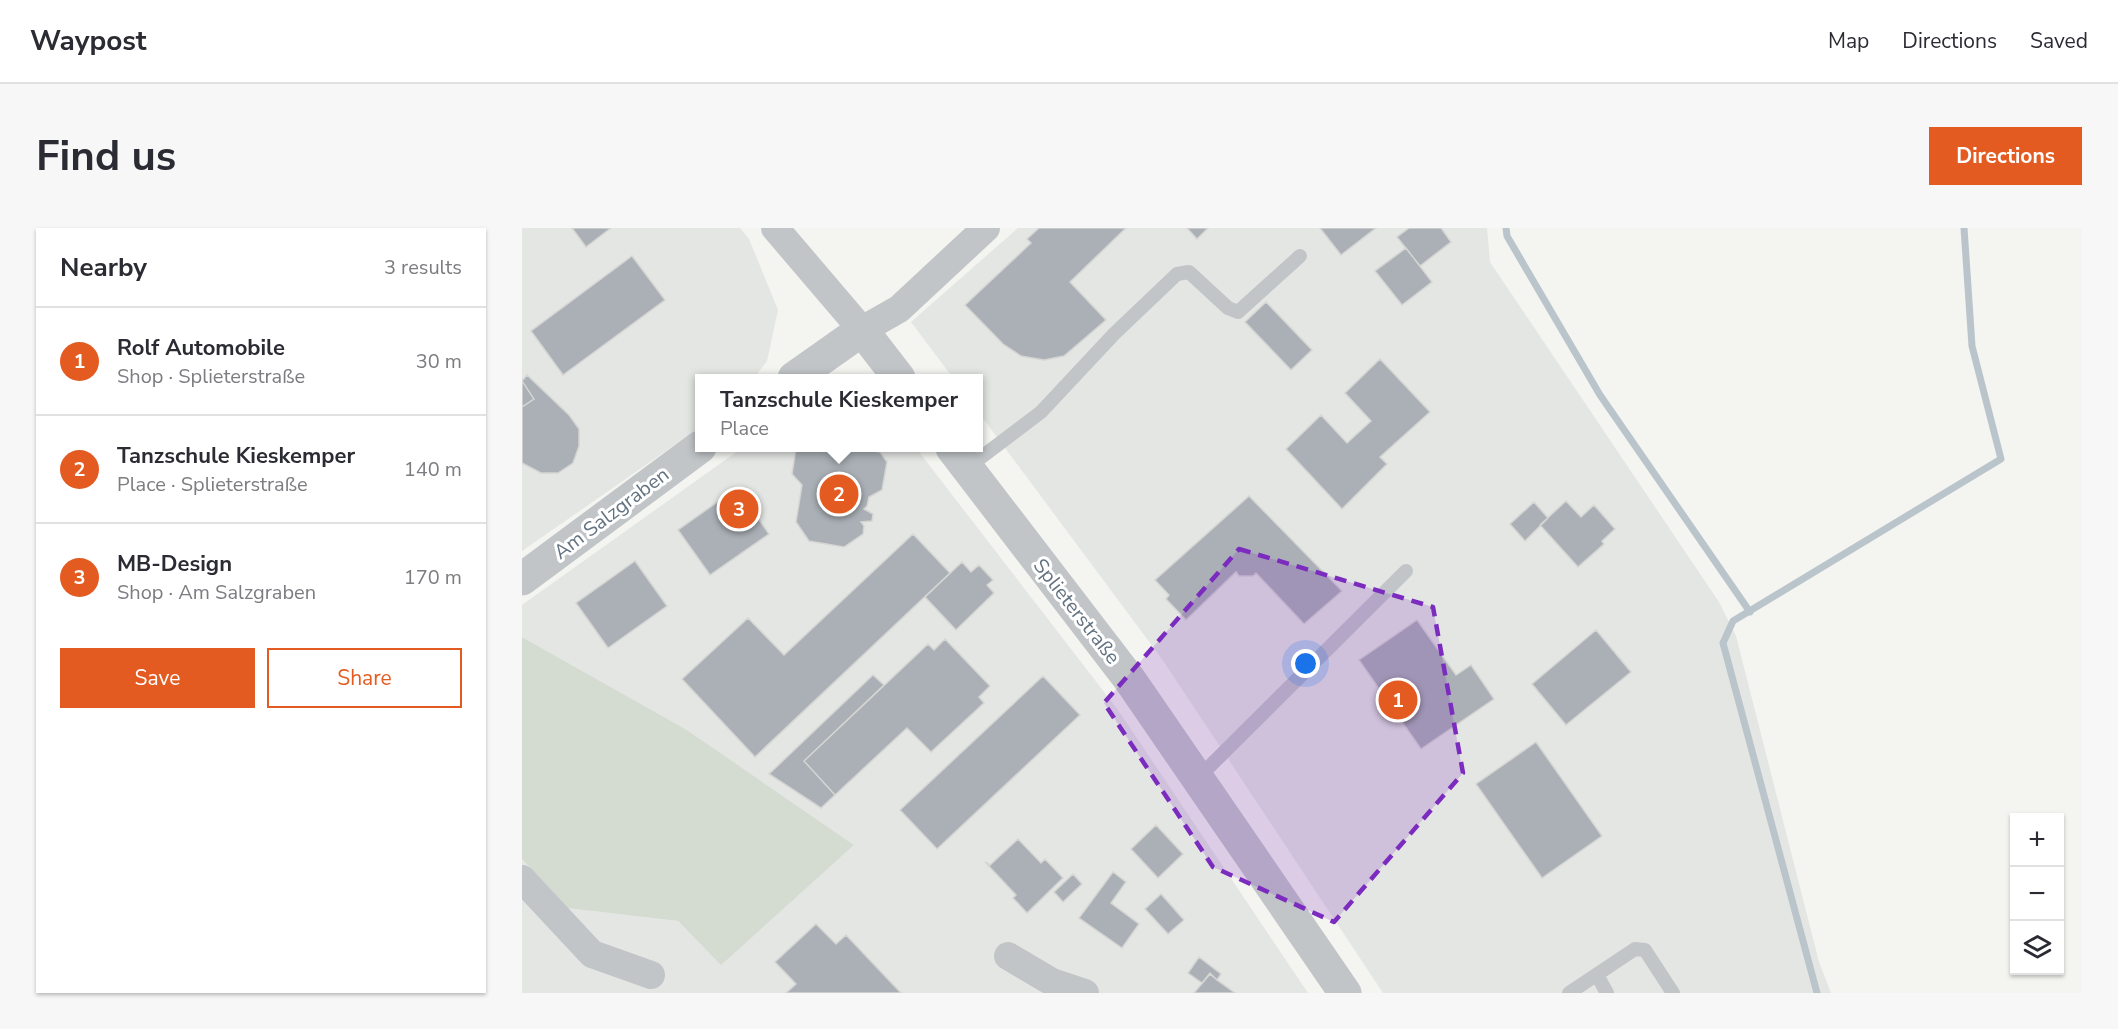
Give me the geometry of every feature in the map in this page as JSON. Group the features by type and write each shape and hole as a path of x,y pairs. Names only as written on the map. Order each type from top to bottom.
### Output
{"street":[{"path":"775,228 862,330 896,374"},
{"path":"800,374 862,330 899,309 986,228"},
{"name":"Am Salzgraben","path":"522,579 695,450"},
{"name":"Splieterstraße","path":"960,458 1131,680 1345,993"},
{"path":"522,879 592,954 651,975"},
{"path":"1008,956 1052,982 1085,993"}],"lane":[{"path":"983,445 1041,412 1114,334 1177,274 1190,272 1228,308 1238,312 1300,256"},
{"path":"1198,778 1406,571"},
{"path":"1569,993 1635,949 1645,950 1673,993"},
{"path":"1597,975 1607,993"}],"highlighted area":[{"path":"1239,549 1433,607 1463,773 1334,922 1213,867 1104,703"}],"shaded area":[{"path":"522,228 740,228 749,239 778,310 767,361 757,374 695,374 695,431 522,551"},
{"path":"1018,228 1487,228 1490,262 1719,602 1736,636 1819,962 1831,993 1383,993 1162,659 983,418 983,374 950,374 911,322"},
{"path":"736,452 919,452 1118,710 1308,993 522,993 522,859 567,908 678,921 721,964 854,845 687,730 522,637 522,605"},
{"path":"522,637 687,730 854,845 721,965 678,921 567,908 522,859"}],"building":[{"path":"572,228 611,228 586,247"},
{"path":"1039,228 1126,228 1070,282 1106,320 1064,356 1044,360 1021,356 1003,344 965,305 1031,243 1027,239"},
{"path":"1187,228 1208,228 1197,239"},
{"path":"1320,228 1376,228 1341,255"},
{"path":"1409,228 1441,228 1451,242 1420,266 1397,237"},
{"path":"1406,248 1432,282 1402,305 1375,271"},
{"path":"632,256 665,300 563,375 531,331"},
{"path":"1266,302 1312,350 1291,370 1245,322"},
{"path":"1380,359 1430,412 1380,457 1387,464 1342,509 1286,449 1321,415 1347,443 1371,421 1345,393"},
{"path":"527,375 569,415 579,429 579,446 573,463 558,473 541,473 522,463 522,407 534,399 522,381"},
{"path":"522,381 534,399 522,407"},
{"path":"795,452 880,452 887,462 882,490 869,497 864,509 873,514 872,521 861,522 864,526 863,534 844,547 809,541 796,522 802,485 792,474"},
{"path":"737,488 769,534 710,575 678,530"},
{"path":"1249,496 1342,591 1304,624 1256,573 1253,576 1239,576 1236,572 1186,620 1166,599 1169,595 1155,580"},
{"path":"1566,501 1581,517 1594,505 1615,529 1602,541 1604,544 1578,567 1540,525"},
{"path":"1534,502 1548,518 1525,541 1510,524"},
{"path":"913,534 950,573 755,757 682,679 748,618 784,655"},
{"path":"635,561 667,606 608,648 576,603"},
{"path":"962,562 971,572 979,565 993,580 987,585 994,593 956,630 925,597"},
{"path":"1417,620 1456,675 1471,665 1494,699 1421,749 1359,660"},
{"path":"1596,630 1631,672 1566,725 1532,684"},
{"path":"945,639 990,686 979,697 984,703 931,752 907,728 835,795 804,761 928,644 934,650"},
{"path":"873,675 884,685 804,761 835,795 821,808 769,774"},
{"path":"1043,676 1080,715 937,849 900,810"},
{"path":"1536,742 1602,836 1542,878 1476,784"},
{"path":"1156,825 1183,854 1158,878 1131,849"},
{"path":"1018,839 1041,863 1045,859 1063,878 1027,913 1013,898 1016,895 985,862 990,865"},
{"path":"1113,872 1126,882 1111,903 1139,924 1122,948 1079,918"},
{"path":"1073,874 1082,884 1063,902 1054,892"},
{"path":"1161,894 1184,920 1168,934 1145,909"},
{"path":"816,924 836,944 846,935 901,993 786,993 796,984 775,962"},
{"path":"1199,957 1221,974 1217,980 1210,973 1202,983 1188,973"},
{"path":"1210,974 1217,980 1235,993 1194,993"}],"waterway":[{"path":"1506,228 1507,236 1600,395 1750,612"},
{"path":"1817,993 1723,643 1733,621 2001,459 1972,346 1964,228"}],"place":[{"name":"Tanzschule Kieskemper","path":"839,494"},
{"name":"MB-Design","path":"739,509"},
{"name":"Rolf Automobile","path":"1398,700"}]}
